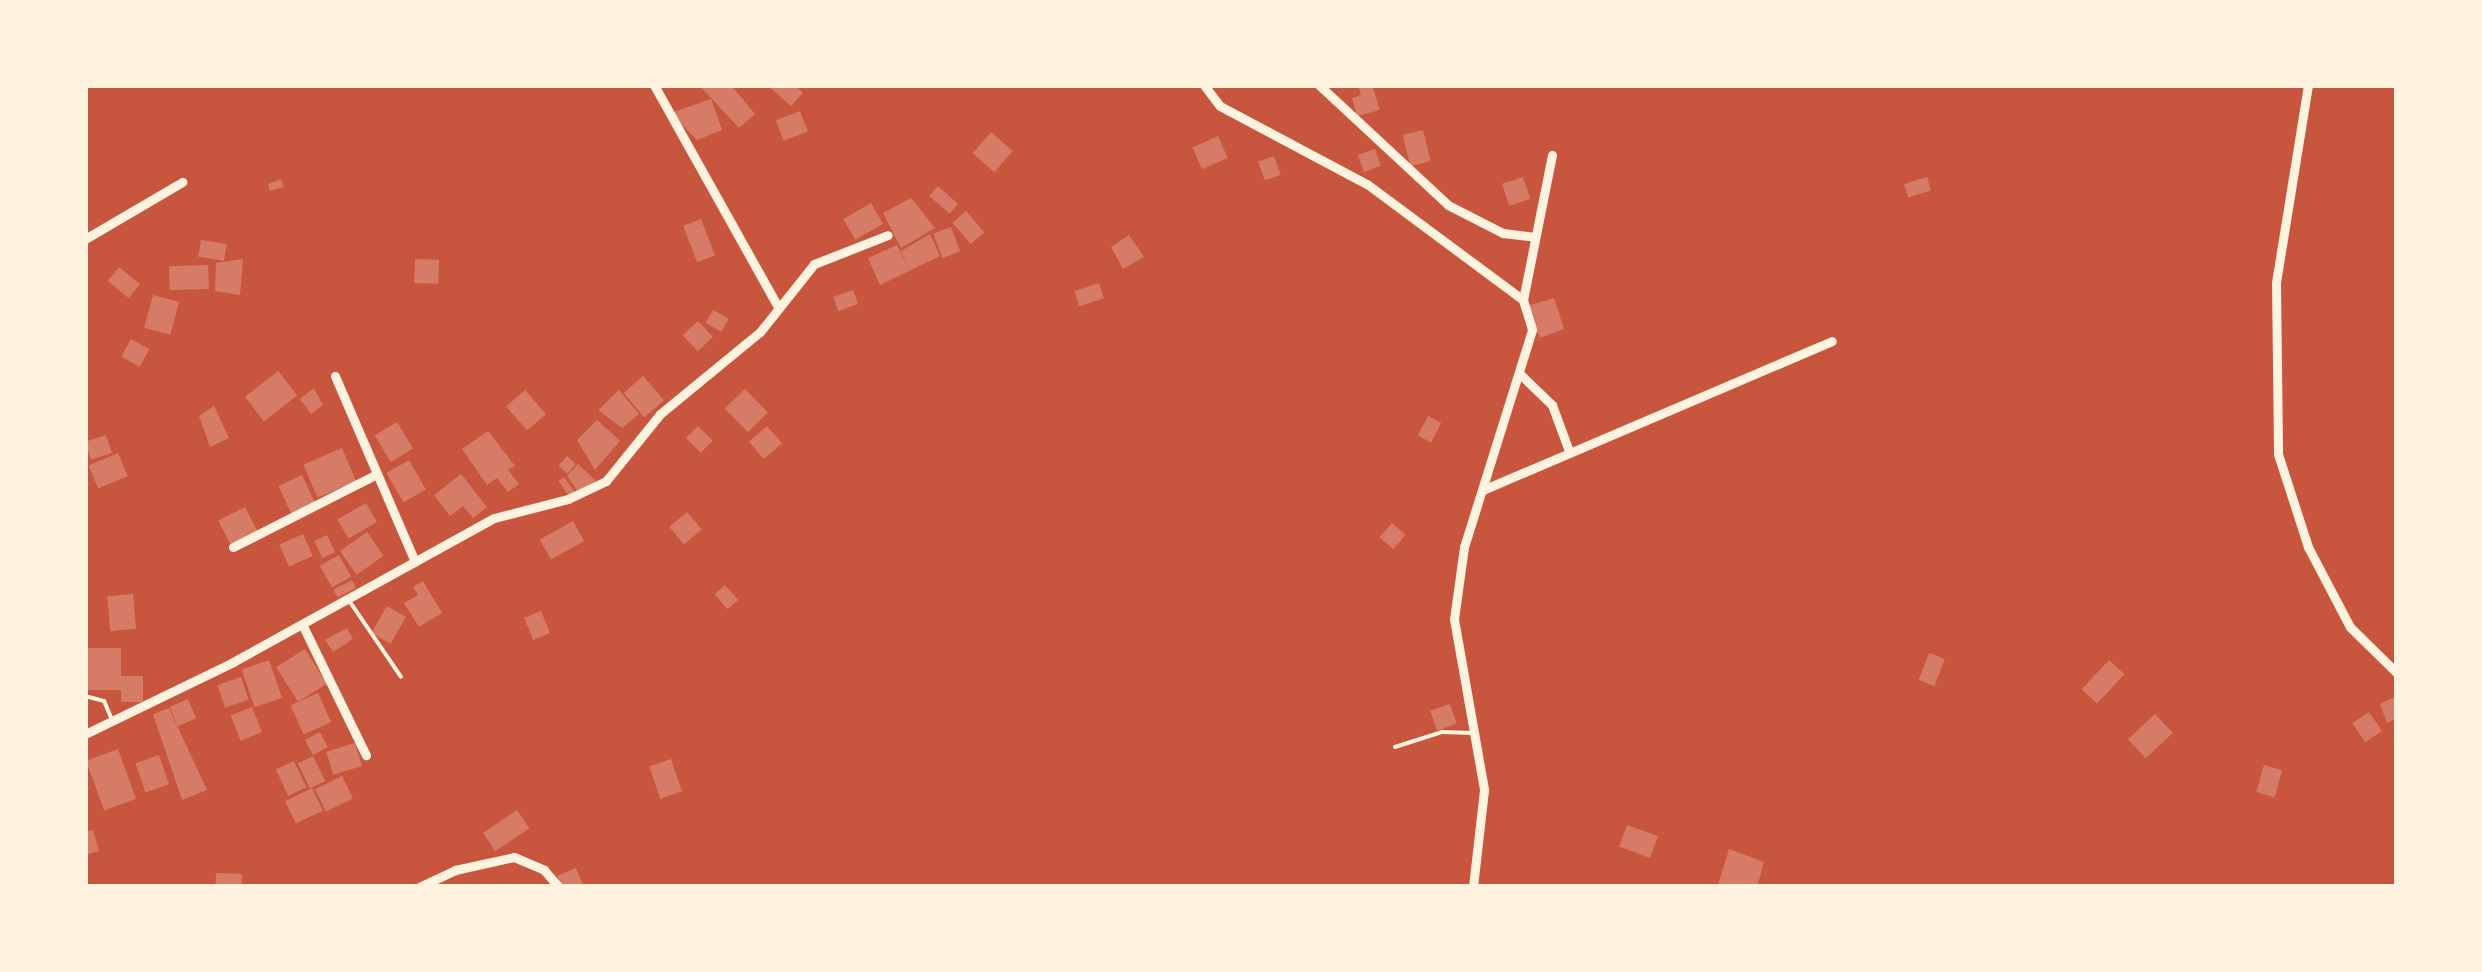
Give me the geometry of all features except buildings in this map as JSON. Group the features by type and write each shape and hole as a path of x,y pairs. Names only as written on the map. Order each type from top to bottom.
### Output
{"street":[{"path":"654,85 778,307"},
{"path":"1204,85 1220,106 1367,184 1523,300"},
{"path":"1320,85 1448,204 1502,233 1535,237"},
{"path":"2308,85 2276,283 2278,454 2308,547 2350,626 2397,673"},
{"path":"1473,887 1484,790 1478,734 1454,619 1464,547 1532,330 1523,300 1552,156"},
{"path":"85,239 182,182"},
{"path":"85,734 302,624 494,518 568,499 606,480 660,414 742,349 814,264 888,235"},
{"path":"1485,488 1832,341"},
{"path":"1520,374 1552,405 1569,451"},
{"path":"335,376 373,476 414,562"},
{"path":"233,547 373,476"},
{"path":"302,624 366,756"},
{"path":"418,887 455,870 514,857 544,870 559,887"}],"lane":[{"path":"348,599 402,677"},
{"path":"85,696 104,701 112,720"},
{"path":"1395,747 1442,732 1478,734"}]}
